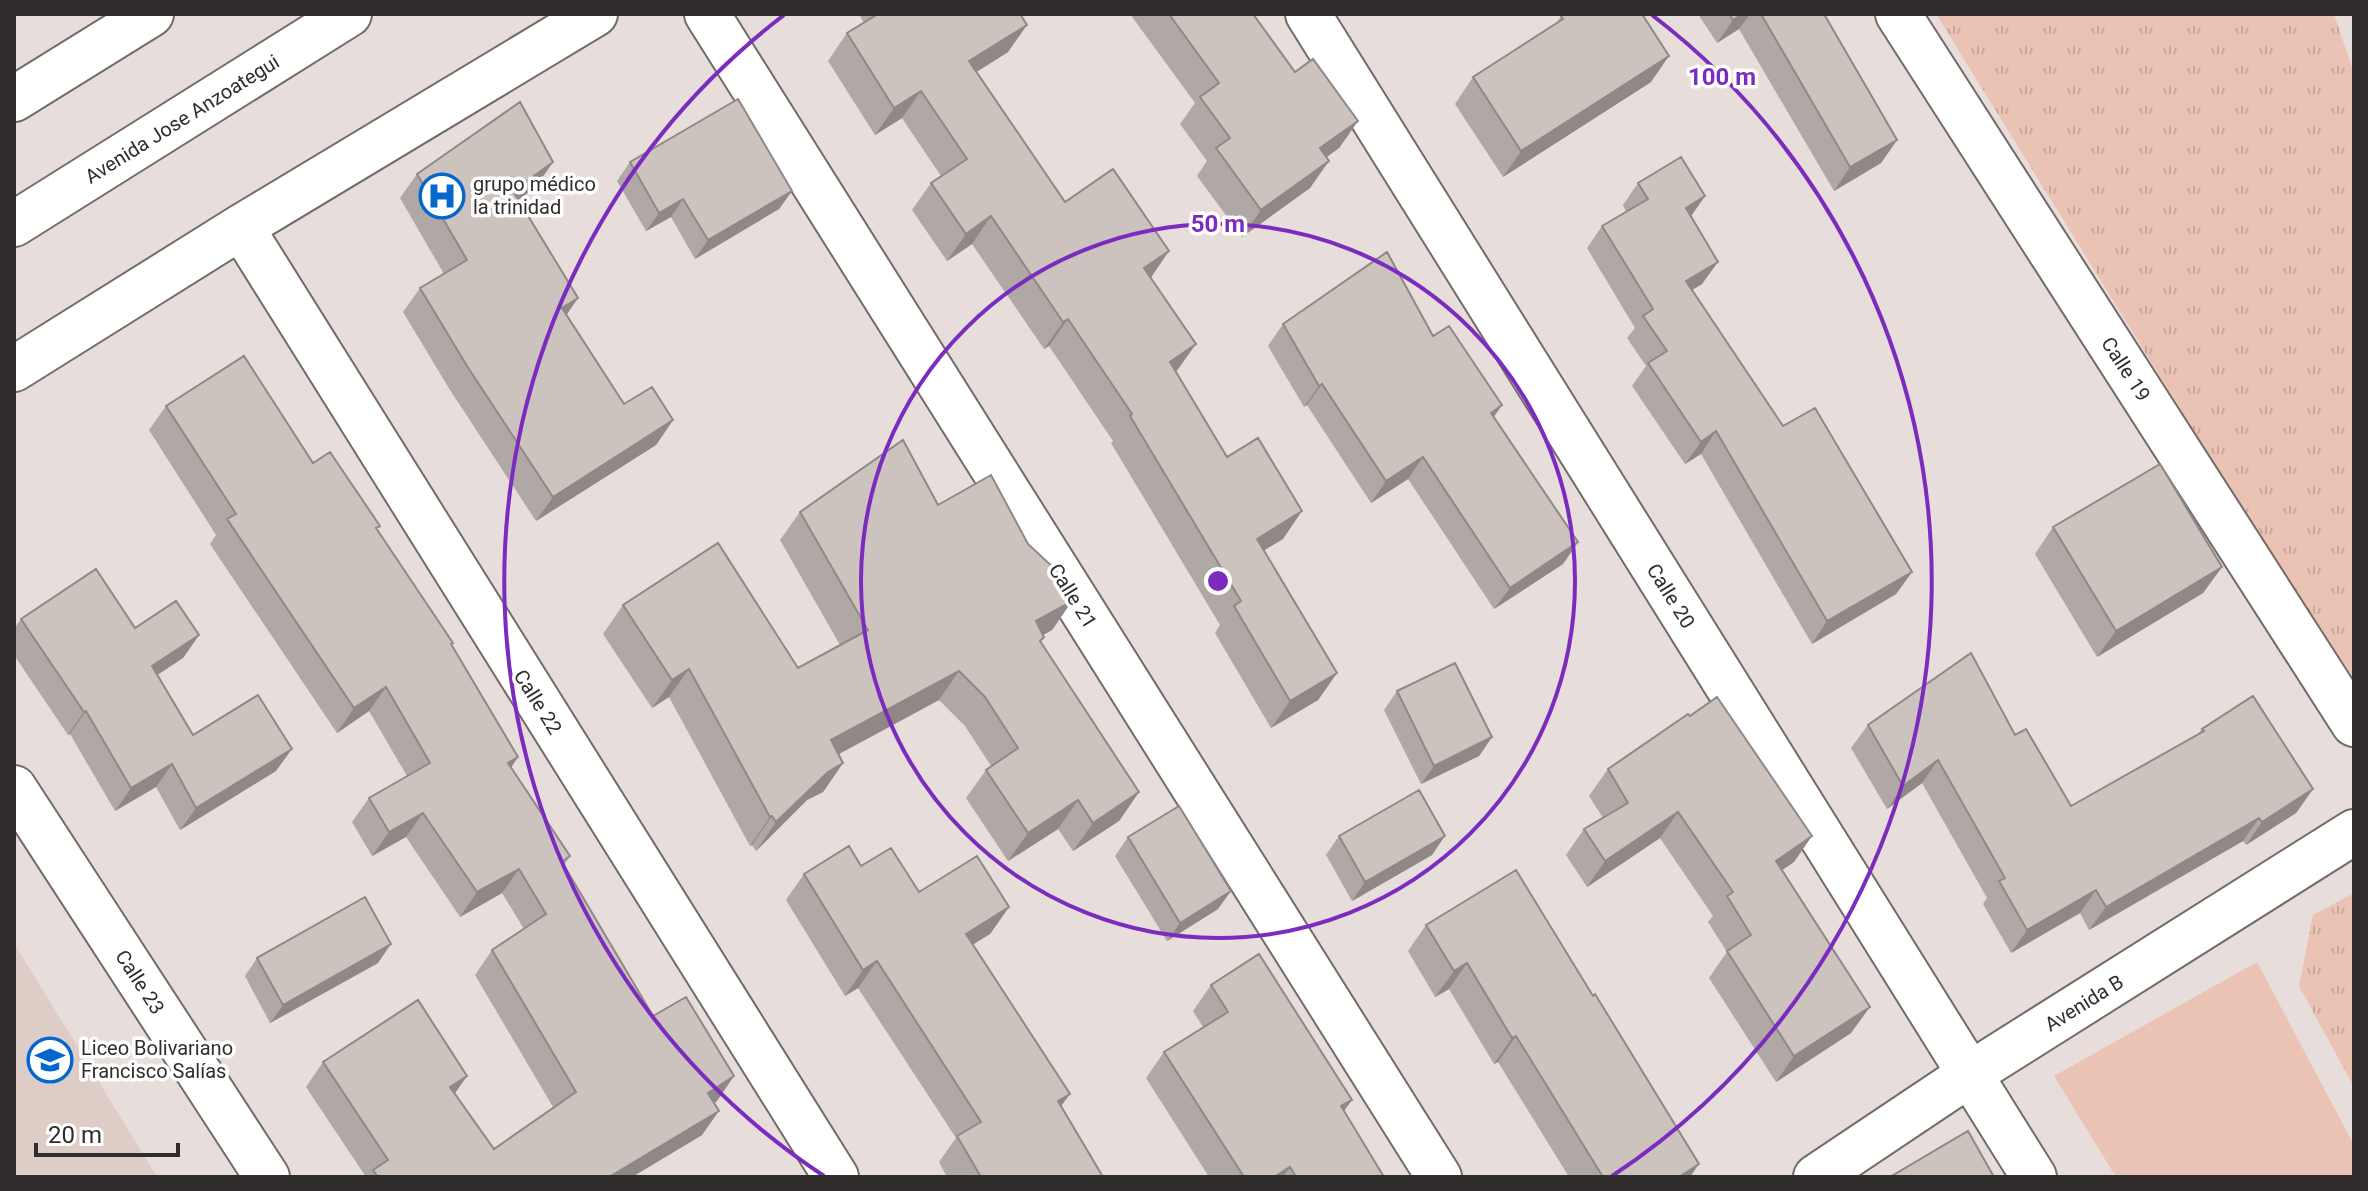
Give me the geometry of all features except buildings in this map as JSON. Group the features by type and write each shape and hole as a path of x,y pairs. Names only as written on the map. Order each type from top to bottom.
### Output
{"street":[{"name":"Avenida Jose Anzoategui","path":"14,224 291,29 349,14"},
{"path":"14,369 241,227 595,14"},
{"name":"Calle 21","path":"707,14 1439,1177"},
{"name":"Calle 20","path":"1308,14 2034,1177"},
{"name":"Calle 19","path":"1898,14 2354,724"},
{"path":"14,99 148,15"},
{"name":"Calle 22","path":"241,227 836,1177"},
{"name":"Calle 23","path":"14,788 267,1177"},
{"name":"Avenida B","path":"1816,1177 1970,1074 2354,832"}],"shaded area":[{"name":"Liceo Bolivariano Francisco Salías","path":"14,943 157,1177 14,1177"}],"green space":[{"path":"1936,14 2334,14 2354,73 2354,690"},
{"path":"2354,893 2354,1087 2299,986 2313,915"},
{"path":"2257,962 2354,1145 2354,1177 2116,1177 2054,1076"}],"place":[{"name":"grupo médico la trinidad","path":"442,196"},
{"name":"Liceo Bolivariano Francisco Salías","path":"50,1060"}]}
